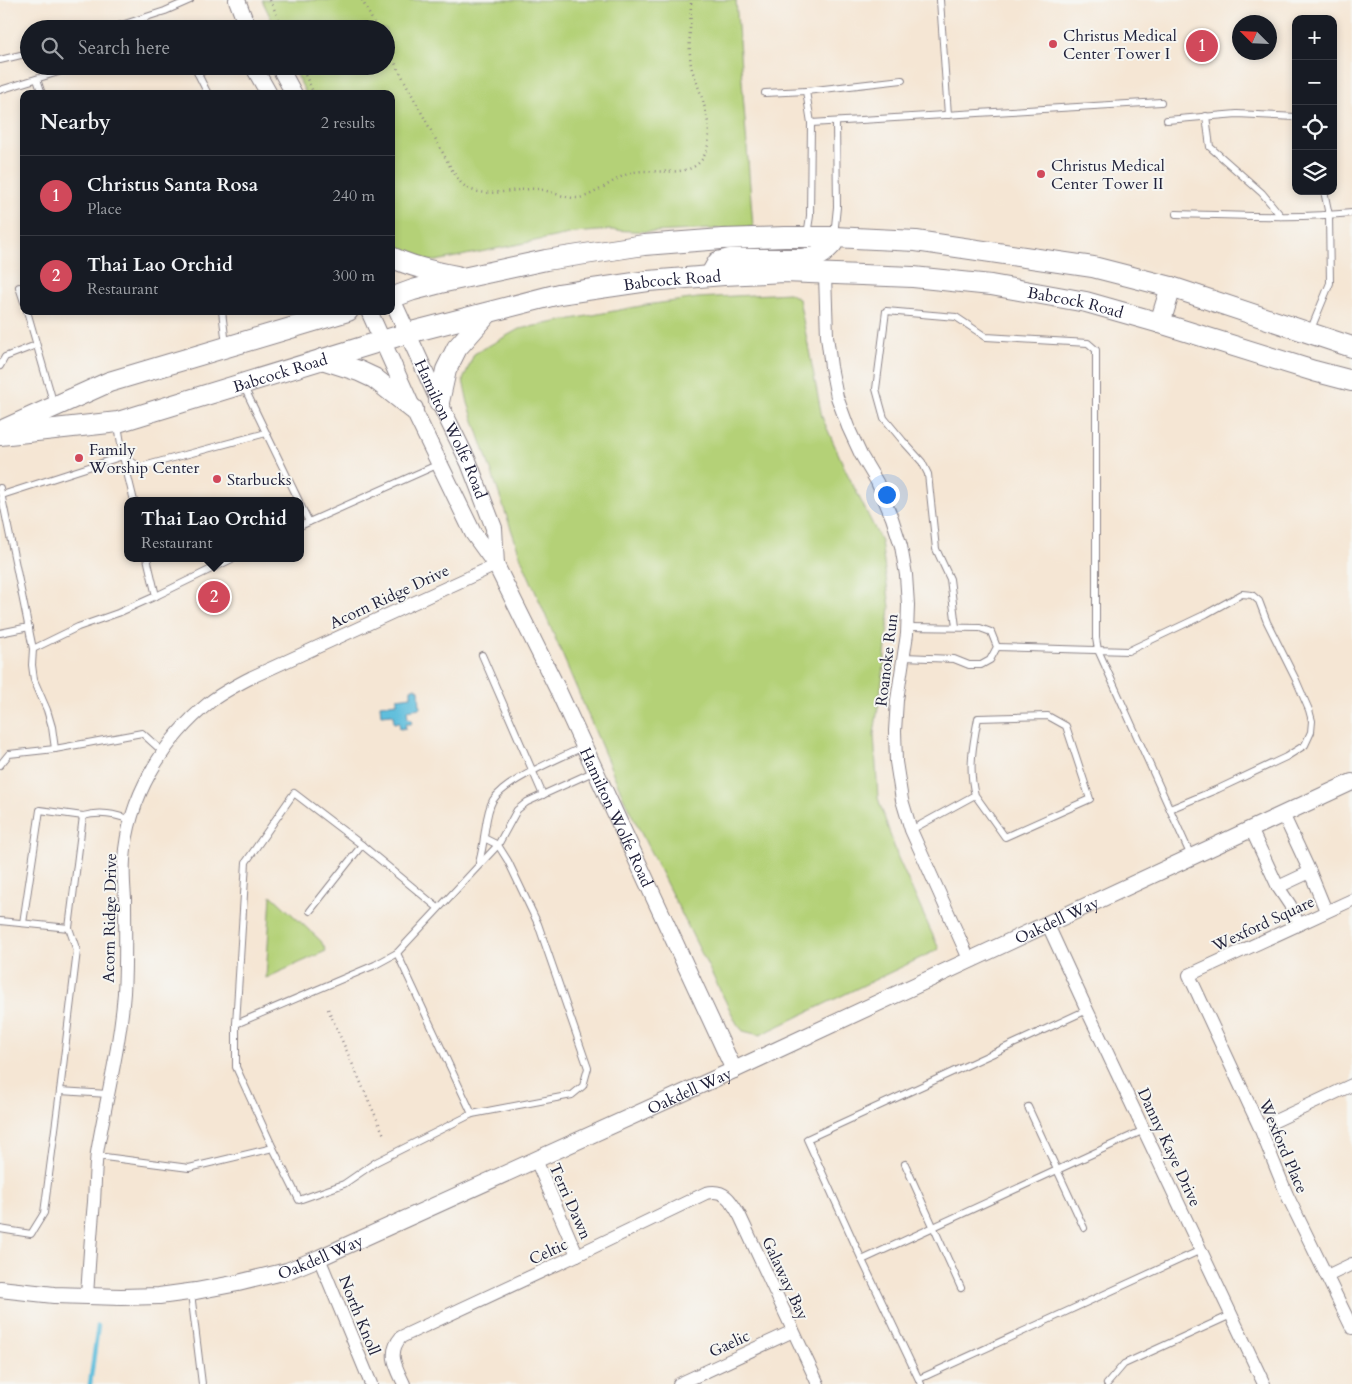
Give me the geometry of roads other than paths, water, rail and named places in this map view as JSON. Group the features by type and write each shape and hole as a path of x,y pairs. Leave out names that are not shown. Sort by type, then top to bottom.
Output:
{"main road":[{"path":"395,297 413,290 546,260 644,245 722,239 807,237 916,241 1093,267 1171,287 1352,347"},
{"path":"710,276 718,262 730,259 816,257 832,244 834,237"},
{"path":"395,259 413,266 464,278"},
{"name":"Babcock Road","path":"0,435 118,422 408,333 559,294 648,281 784,272 913,277 991,286 1086,302 1352,381"},
{"path":"1160,323 1171,287"},
{"path":"439,402 446,370 457,348 488,313"},
{"path":"273,332 289,315"},
{"path":"0,431 109,382 334,315"},
{"path":"322,360 372,377 413,409"}],"street":[{"path":"236,0 244,20"},
{"path":"258,75 267,90"},
{"path":"284,75 292,90"},
{"name":"Roanoke Run","path":"825,275 830,367 838,398 848,427 861,455 877,482 892,518 901,546 906,575 908,627 897,700 895,731 896,762 902,800 911,830 969,959"},
{"name":"Hamilton Wolfe Road","path":"395,306 469,463 494,528 496,565"},
{"name":"Hamilton Wolfe Road","path":"371,315 413,409 474,533 496,565 558,688 734,1070"},
{"name":"Acorn Ridge Drive","path":"87,1296 97,1156 115,1058 124,993 124,861 131,820 140,793 151,772 177,733 212,701 231,688 496,565"},
{"name":"Oakdell Way","path":"0,1289 54,1295 159,1296 238,1283 287,1271 734,1070 1352,782"},
{"path":"1283,814 1326,911"},
{"path":"1251,830 1298,924"},
{"path":"1278,887 1310,872"},
{"name":"Wexford Square","path":"1189,975 1352,900"},
{"name":"Danny Kaye Drive","path":"1047,923 1264,1384"},
{"name":"Wexford Place","path":"1189,975 1260,1128 1287,1195 1352,1328"},
{"path":"1260,1128 1352,1085"},
{"name":"Terri Dawn","path":"536,1160 577,1255"},
{"name":"Celtic","path":"404,1384 396,1366 394,1355 394,1345 401,1337 706,1193 717,1192"},
{"name":"Galaway Bay","path":"717,1192 725,1195 737,1211 818,1384"},
{"name":"North Knoll","path":"319,1258 370,1384"},
{"path":"1327,1276 1352,1264"},
{"name":"Gaelic","path":"679,1384 793,1330"}],"lane":[{"path":"132,20 174,3 190,0"},
{"path":"940,0 948,115"},
{"path":"0,60 20,55"},
{"path":"0,90 50,75"},
{"path":"198,75 206,90"},
{"path":"38,79 41,90"},
{"path":"765,93 806,91 902,80"},
{"path":"806,91 811,123 810,216 807,237"},
{"path":"811,123 1161,102"},
{"path":"1166,120 1237,114 1292,117"},
{"path":"1206,116 1210,147 1262,193 1281,216"},
{"path":"834,237 837,207 836,122"},
{"path":"1309,333 1330,283 1329,216 1325,195"},
{"path":"1176,214 1329,216 1352,213"},
{"path":"956,627 950,579 936,549 928,474 922,462 884,418 876,389 886,311 956,317 986,337 1088,343 1096,350 1096,638 1098,650 1192,857"},
{"path":"27,315 55,406"},
{"path":"222,315 226,346"},
{"path":"0,366 5,357 36,345"},
{"path":"243,384 298,497"},
{"path":"118,422 123,456 133,497"},
{"path":"123,456 140,467 266,433"},
{"path":"2,495 123,456"},
{"path":"304,524 440,463"},
{"path":"0,488 33,649 32,665 34,680 48,710 55,749"},
{"path":"304,511 309,522"},
{"path":"148,562 156,596"},
{"path":"33,649 78,627 118,613 156,596 226,562"},
{"path":"997,647 1128,651 1206,614 1228,600 1242,594 1252,595 1259,600 1309,710 1312,721 1311,732 1305,745 1286,757 1170,809"},
{"path":"0,633 29,627"},
{"path":"908,627 980,628 991,632 997,647"},
{"path":"904,657 954,659 969,665 981,665 990,660 997,647"},
{"path":"482,655 543,795"},
{"path":"1048,716 1066,726 1090,799 1005,837 975,795 971,782 971,756 978,718 1048,716"},
{"path":"0,765 9,754 55,749 142,733 163,752"},
{"path":"478,865 487,817 494,799 509,784 584,746"},
{"path":"236,1024 375,965 397,952 498,845 517,810 527,802 596,770"},
{"path":"438,908 362,845 294,793 246,862 236,1024 236,1068 272,1148 299,1200 344,1184 376,1162 472,1114 572,1095 583,1086 588,1068 538,924 508,861 498,845 484,838"},
{"path":"911,830 975,795"},
{"path":"23,923 40,810 82,816 94,812 120,816 131,820"},
{"path":"0,1229 31,1234 44,1213 77,951 69,928 82,816"},
{"path":"310,911 362,845"},
{"path":"0,921 69,928"},
{"path":"397,952 472,1114"},
{"path":"1087,1010 807,1139 862,1260 920,1382 1200,1250"},
{"path":"60,1091 108,1094"},
{"path":"1028,1107 1084,1228"},
{"path":"862,1260 1144,1130"},
{"path":"97,1156 189,1168 272,1148"},
{"path":"905,1164 961,1288"},
{"path":"191,1292 202,1384"},
{"path":"1107,1384 1124,1364 1231,1315"}],"water":[{"path":"415,687 419,690 420,708 407,710 408,719 411,719 412,722 411,724 405,724 406,728 400,729 399,722 394,723 393,714 381,715 380,705 397,703 397,698 411,696 411,689"}],"waterway":[{"path":"90,1384 98,1326"}],"place":[{"name":"Christus Medical Center Tower I","path":"1053,44"},
{"name":"Christus Santa Rosa","path":"1202,46"},
{"name":"Christus Medical Center Tower II","path":"1041,174"},
{"name":"Family Worship Center","path":"79,458"},
{"name":"Starbucks","path":"217,479"},
{"name":"Thai Lao Orchid","path":"214,597"}]}
